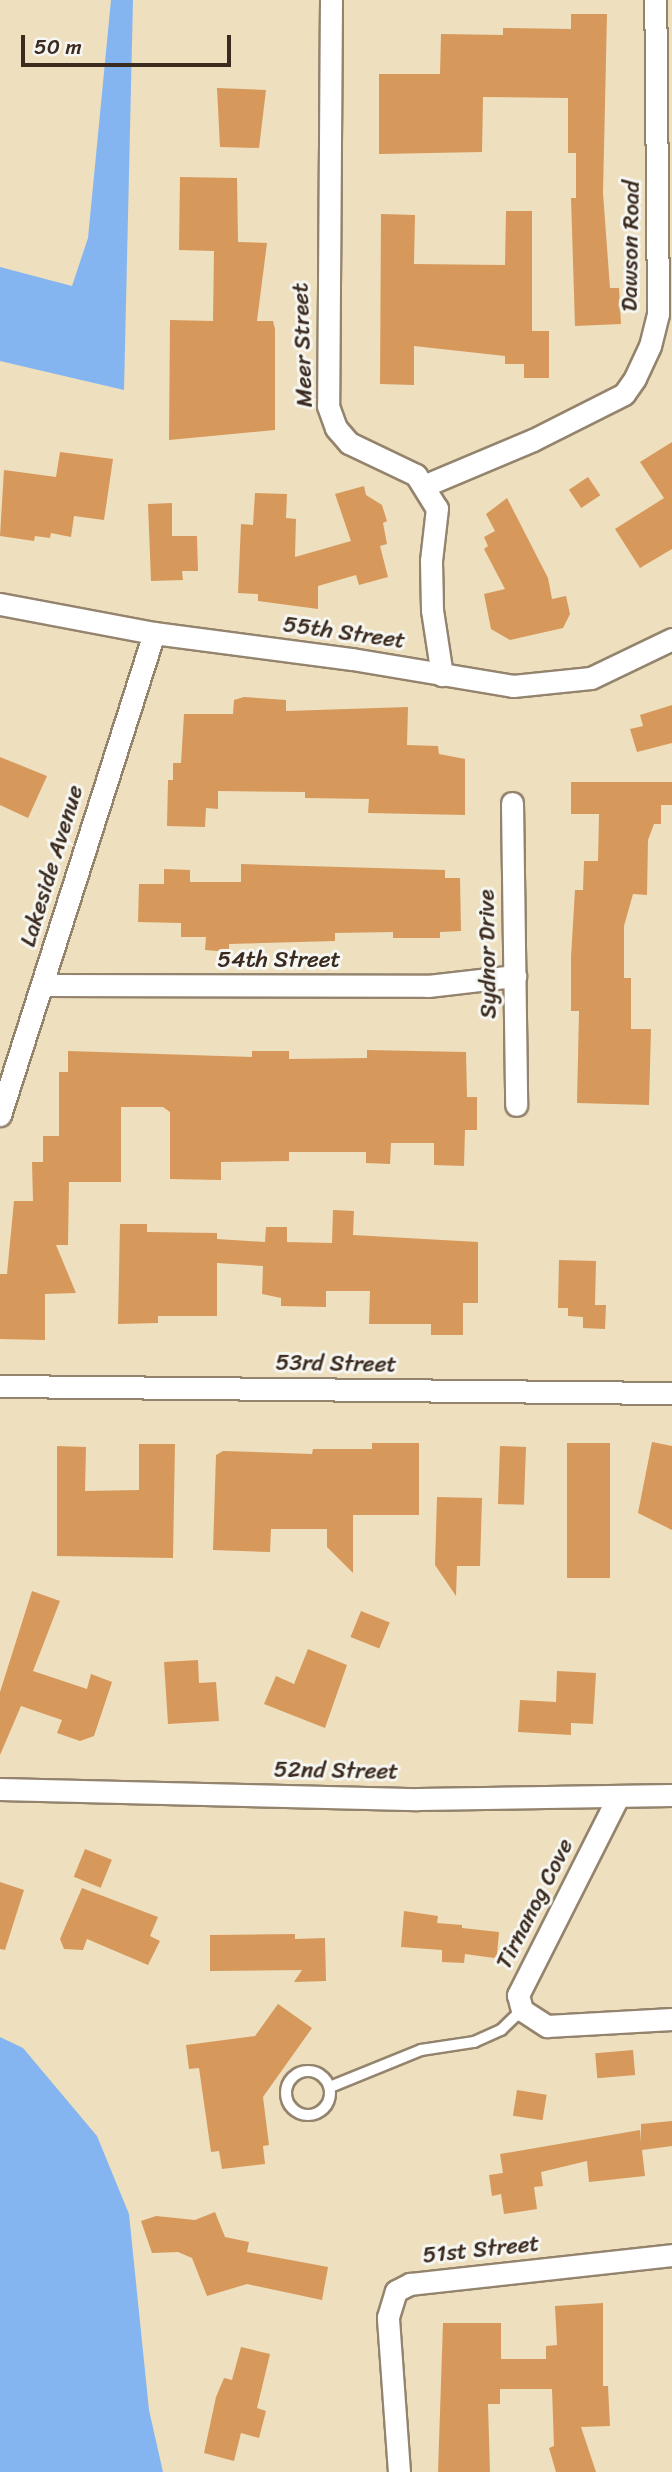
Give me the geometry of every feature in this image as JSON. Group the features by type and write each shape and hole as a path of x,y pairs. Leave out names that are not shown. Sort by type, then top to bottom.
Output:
{"street":[{"name":"Meer Street","path":"331,0 328,406 336,428 349,443 416,475 426,485"},
{"name":"Dawson Road","path":"426,485 533,440 624,394 635,378 658,314 655,0"},
{"path":"426,485 437,508 431,561 432,610 442,675"},
{"name":"55th Street","path":"0,604 154,633 513,686 552,685 591,678 672,639"},
{"name":"Lakeside Avenue","path":"0,1115 154,633"},
{"name":"Sydnor Drive","path":"512,803 516,1105"},
{"name":"54th Street","path":"43,985 428,986 515,976"},
{"name":"53rd Street","path":"0,1386 672,1393"},
{"name":"52nd Street","path":"0,1789 418,1799 672,1795"},
{"name":"Tirnanog Cove","path":"522,2010 518,1995 618,1797"},
{"path":"522,2010 547,2026 672,2020"},
{"name":"51st Street","path":"399,2472 387,2317 396,2291 410,2284 671,2262"}],"lane":[{"path":"330,2087 421,2050 474,2042 501,2030 522,2010"},
{"path":"303,2071 323,2076 330,2087 329,2103 318,2113 295,2111 286,2098 287,2084 303,2071"}],"water":[{"path":"111,0 133,0 124,390 0,361 0,267 72,286 88,238"},
{"path":"0,2037 23,2048 97,2136 129,2214 149,2410 163,2472 0,2472"}],"building":[{"path":"571,14 607,14 603,193 610,288 619,288 621,324 575,326 571,198 576,198 576,153 568,153 568,98 483,97 482,152 379,154 379,74 440,74 441,34 503,35 503,28 571,29"},
{"path":"217,88 266,90 259,148 220,147"},
{"path":"180,177 237,178 238,242 267,243 257,321 273,321 275,329 275,430 169,440 170,320 213,321 214,251 179,250"},
{"path":"506,211 532,211 532,331 549,331 549,378 524,378 524,364 505,364 505,356 414,346 414,385 380,384 381,214 415,215 414,264 505,265"},
{"path":"672,442 672,549 640,568 615,529 664,498 640,462"},
{"path":"60,452 113,459 104,520 74,516 71,537 51,533 50,538 35,536 34,541 0,536 4,470 56,477"},
{"path":"588,477 600,495 581,508 569,490"},
{"path":"364,486 366,495 382,505 387,521 383,523 387,544 380,546 388,577 359,585 356,575 318,586 318,609 258,601 258,594 238,593 241,524 253,525 255,493 287,494 286,518 296,519 295,557 351,541 335,494"},
{"path":"507,498 548,578 552,599 566,596 570,614 563,628 510,640 491,629 484,594 505,589 484,549 488,546 484,537 495,531 486,514"},
{"path":"172,503 172,536 197,536 198,571 182,571 183,580 151,581 148,504"},
{"path":"244,697 286,700 286,711 408,707 407,745 438,746 439,754 465,759 465,815 368,813 369,799 305,798 305,792 218,791 218,809 206,808 205,827 167,826 168,780 173,780 173,763 181,763 184,714 233,714 234,700"},
{"path":"672,705 672,743 637,752 630,729 643,726 640,715"},
{"path":"0,757 47,776 28,818 0,805"},
{"path":"571,782 672,782 672,805 661,805 661,824 654,824 648,840 647,895 633,894 624,926 624,978 631,978 631,1029 651,1029 649,1105 577,1103 579,1011 571,1011 575,890 583,890 584,861 598,861 599,814 571,814"},
{"path":"241,864 445,870 445,878 460,878 461,931 440,932 440,938 393,938 393,932 335,933 335,941 229,944 229,952 205,950 206,937 181,937 181,923 138,922 139,884 164,884 164,869 190,870 190,882 241,882"},
{"path":"367,1050 466,1052 467,1097 477,1097 477,1130 465,1130 464,1166 434,1165 434,1143 391,1143 390,1164 366,1163 366,1152 289,1152 289,1161 221,1162 221,1180 170,1179 170,1112 163,1107 121,1107 121,1182 69,1182 68,1245 56,1245 76,1293 45,1294 45,1340 0,1339 0,1274 7,1274 14,1201 33,1201 32,1162 43,1162 43,1136 59,1136 59,1072 68,1072 68,1051 252,1057 252,1051 289,1051 289,1059 367,1058"},
{"path":"333,1210 354,1211 353,1235 478,1242 478,1303 463,1303 463,1335 431,1335 431,1324 369,1324 370,1291 326,1291 326,1307 281,1306 281,1298 262,1294 263,1266 217,1263 217,1316 158,1316 158,1323 118,1324 120,1224 147,1224 147,1232 217,1233 217,1239 265,1242 266,1227 287,1227 287,1242 332,1243"},
{"path":"559,1260 596,1261 595,1305 606,1305 605,1329 583,1328 583,1317 568,1316 568,1308 558,1308"},
{"path":"652,1442 672,1446 672,1530 638,1513"},
{"path":"372,1443 419,1443 419,1515 353,1515 353,1573 327,1547 327,1529 271,1529 270,1552 213,1550 216,1455 223,1451 312,1454 313,1449 372,1449"},
{"path":"567,1443 610,1443 610,1578 567,1578"},
{"path":"139,1444 175,1444 173,1558 57,1556 57,1446 86,1447 85,1491 139,1490"},
{"path":"500,1446 526,1447 524,1505 498,1504"},
{"path":"437,1497 482,1498 480,1566 457,1566 456,1596 435,1565"},
{"path":"32,1591 60,1601 33,1671 87,1689 91,1674 112,1682 94,1736 80,1741 57,1733 62,1720 21,1706 0,1755 0,1692"},
{"path":"361,1611 390,1623 379,1649 351,1637"},
{"path":"308,1649 347,1665 325,1728 264,1704 276,1676 294,1684"},
{"path":"198,1660 199,1683 216,1682 219,1721 168,1724 164,1662"},
{"path":"557,1671 596,1673 593,1724 571,1723 571,1735 518,1732 520,1700 556,1702"},
{"path":"85,1849 112,1860 101,1888 74,1877"},
{"path":"0,1882 24,1890 5,1950 0,1949"},
{"path":"82,1888 158,1917 150,1936 160,1941 148,1965 87,1939 83,1950 64,1949 60,1939"},
{"path":"404,1911 438,1916 437,1923 499,1932 497,1955 494,1958 465,1954 464,1963 442,1962 442,1950 401,1947"},
{"path":"295,1934 295,1939 325,1938 326,1981 294,1982 302,1970 210,1971 210,1935"},
{"path":"278,2004 312,2028 263,2097 269,2145 263,2146 265,2164 222,2169 219,2151 211,2152 199,2068 189,2069 186,2045 255,2036"},
{"path":"633,2050 635,2075 597,2078 595,2053"},
{"path":"517,2090 547,2095 543,2120 513,2116"},
{"path":"672,2121 672,2146 642,2150 645,2176 589,2182 587,2161 541,2172 543,2186 534,2187 537,2209 504,2214 501,2194 492,2196 489,2175 503,2173 500,2154 640,2130 641,2142 641,2124"},
{"path":"215,2212 225,2237 249,2242 247,2252 328,2267 322,2300 247,2284 207,2296 192,2258 178,2252 152,2253 141,2221 156,2216 195,2220"},
{"path":"603,2303 603,2386 608,2386 610,2426 581,2427 596,2472 556,2472 549,2448 554,2446 552,2389 500,2389 500,2404 488,2404 490,2472 438,2472 443,2323 501,2323 501,2359 546,2359 546,2346 557,2345 555,2306"},
{"path":"241,2347 270,2354 257,2408 266,2411 259,2438 241,2433 234,2461 204,2453 216,2397 224,2378 232,2380"}]}
